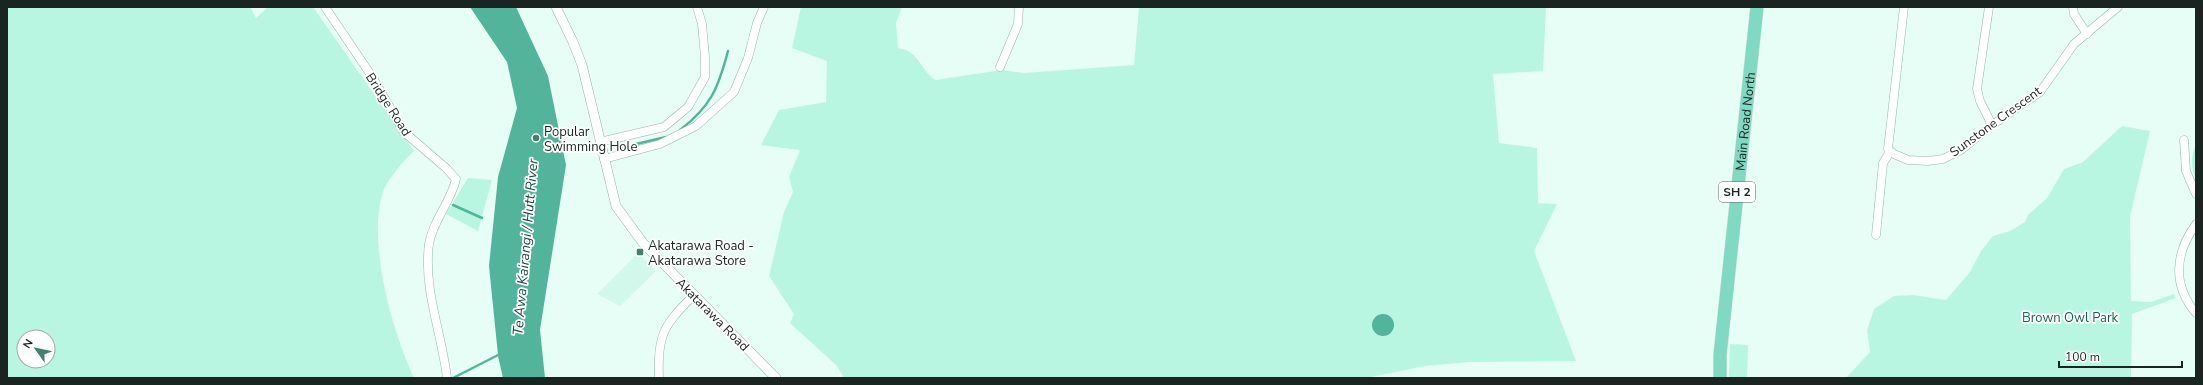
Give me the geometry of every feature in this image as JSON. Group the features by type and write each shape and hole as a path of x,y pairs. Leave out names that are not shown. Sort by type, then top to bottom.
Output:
{"highway":[{"name":"Main Road North","path":"1720,378 1720,356 1757,7"}],"street":[{"name":"Bridge Road","path":"324,7 373,78 404,132 446,168 456,179 454,189 432,229 429,244 428,268 431,292 447,378"},
{"name":"Akatarawa Road","path":"556,7 578,52 614,201 622,217 643,243 776,378"},
{"path":"600,142 664,127 688,107 705,77 705,50 702,24 697,7"},
{"path":"604,159 660,144 696,126 734,92 748,58 757,23 764,7"},
{"path":"1000,67 1018,24 1019,7"},
{"path":"1876,235 1884,163 1890,152 1888,145 1904,7"},
{"path":"1989,7 1977,89 1980,101 1992,125"},
{"path":"2073,7 2074,14 2087,34"},
{"name":"Sunstone Crescent","path":"1890,152 1908,160 1928,161 1943,158 1961,150 1992,125 2040,92 2064,56 2074,44 2118,7"},
{"path":"2184,140 2186,171 2196,194"},
{"path":"2196,224 2182,249 2178,266 2183,293 2196,313"},
{"path":"659,378 659,345 662,336 672,318 694,295"}],"shaded area":[{"path":"638,253 656,271 620,306 597,294"}],"green space":[{"path":"7,7 250,7 256,18 268,7 313,7 414,151 397,170 385,187 379,212 378,236 384,286 390,312 414,378 7,378"},
{"path":"801,7 902,7 896,23 898,48 911,53 935,80 1002,70 1024,73 1134,65 1139,7 1546,7 1543,71 1493,74 1499,143 1537,148 1538,203 1557,204 1534,251 1576,361 1470,362 1425,366 1366,378 844,378 837,366 790,323 794,314 769,276 784,212 793,192 789,177 800,150 761,145 779,110 826,102 827,61 792,48"},
{"name":"Brown Owl Park","path":"2122,126 2150,131 2130,217 2131,301 2151,302 2174,294 2176,298 2132,314 2131,378 1846,378 1870,352 1867,330 1874,309 1894,296 1913,295 1946,300 1970,272 1981,251 1993,236 2010,231 2025,222 2028,215 2047,198 2064,169 2083,162"},
{"path":"2196,144 2196,180 2192,162"},
{"path":"468,178 492,180 478,231 446,214"},
{"path":"1730,344 1748,345 1747,378 1729,378"}],"water":[{"name":"Te Awa Kairangi / Hutt River","path":"470,7 516,7 548,76 566,165 540,330 545,378 503,378 498,356 505,351 498,355 489,266 498,177 517,108 507,62"},
{"path":"1383,314 1391,317 1394,325 1391,333 1383,336 1375,333 1372,325 1375,317"}],"waterway":[{"path":"680,130 699,113 712,96 721,76 728,51"},
{"path":"619,148 666,137"},
{"path":"453,205 482,218"},
{"path":"453,378 508,350"}],"place":[{"name":"Popular Swimming Hole","path":"536,138"},
{"name":"Akatarawa Road - Akatarawa Store","path":"640,252"}]}
